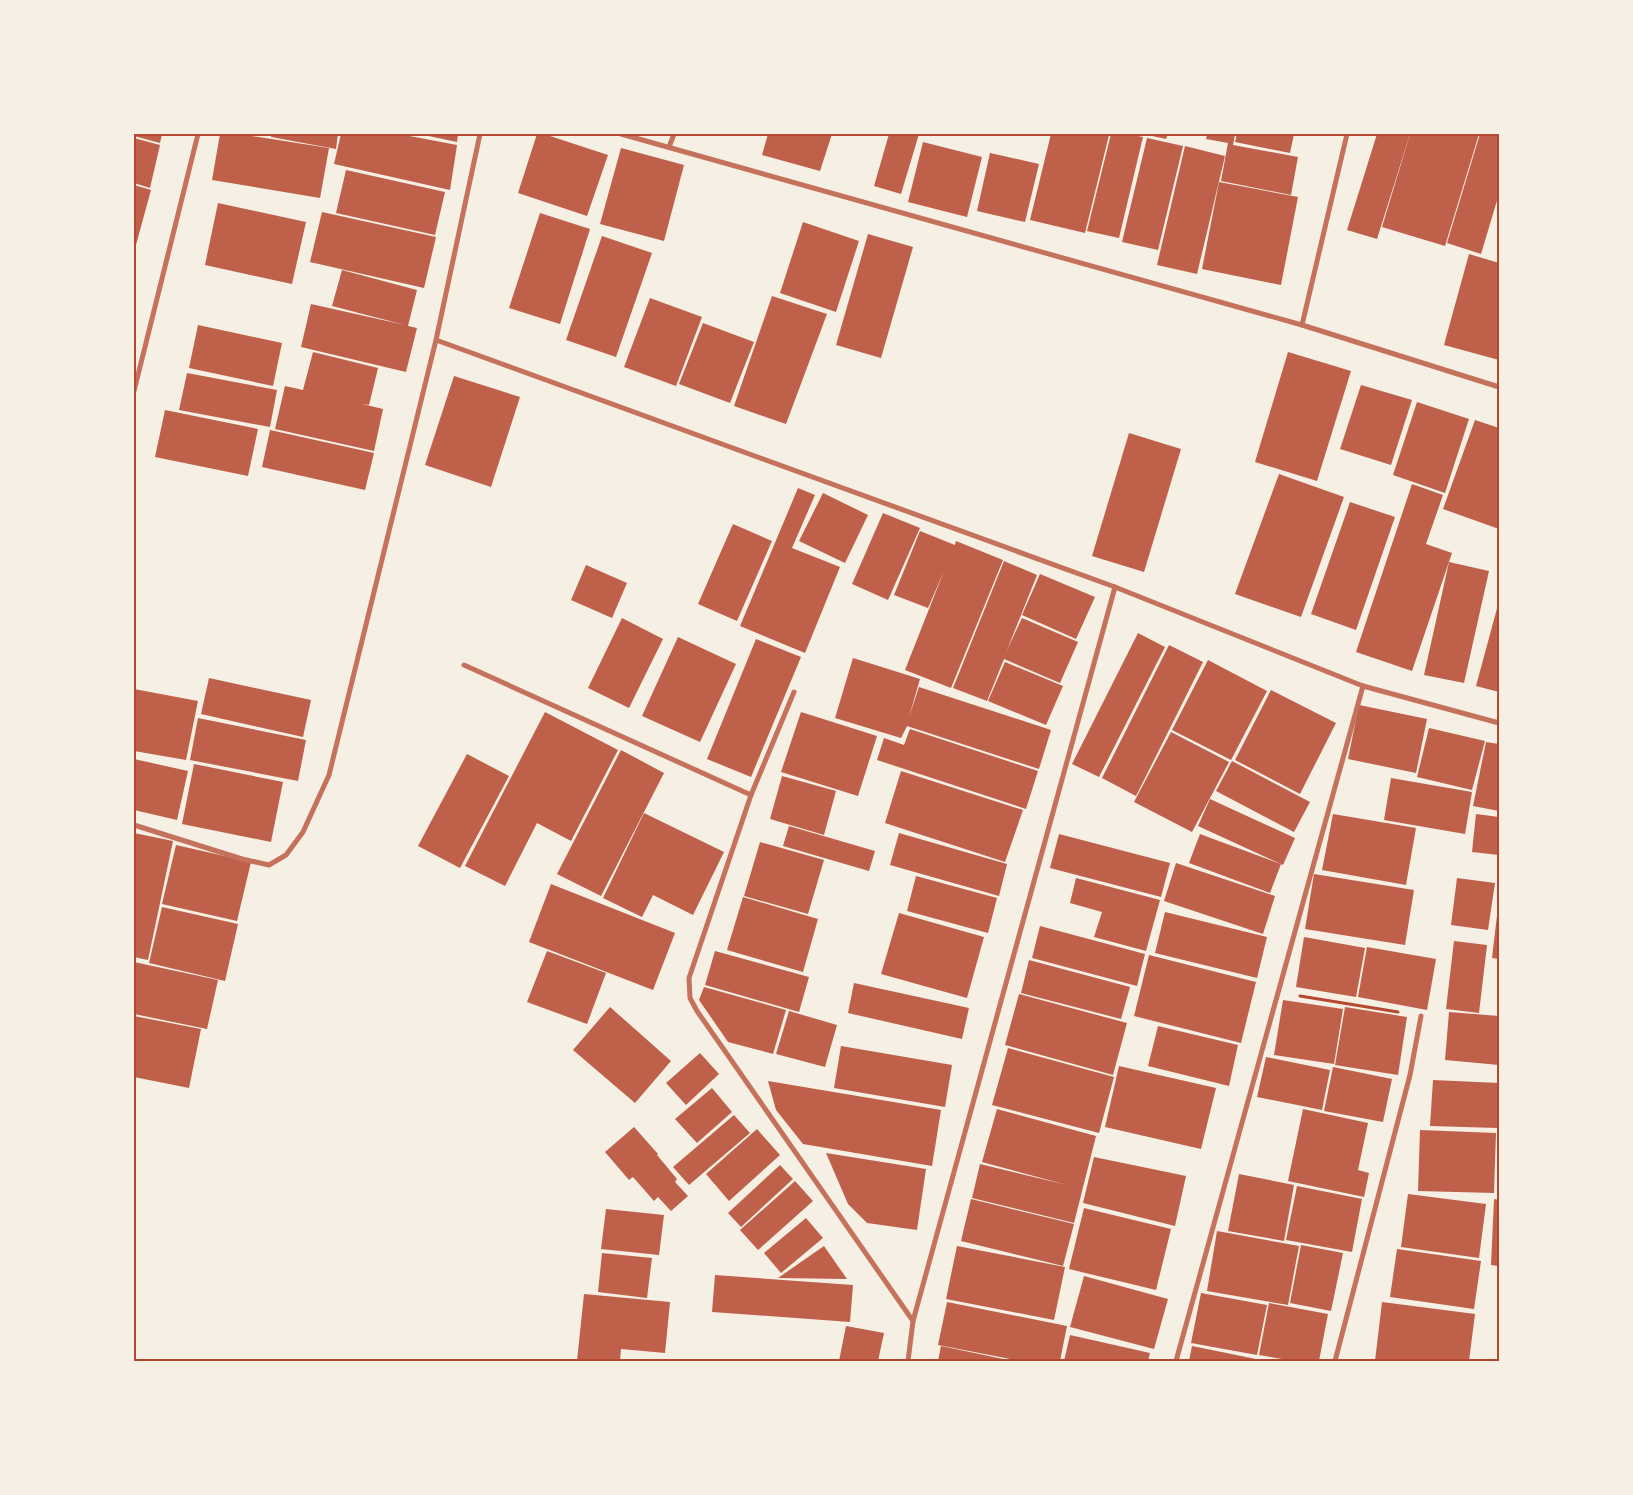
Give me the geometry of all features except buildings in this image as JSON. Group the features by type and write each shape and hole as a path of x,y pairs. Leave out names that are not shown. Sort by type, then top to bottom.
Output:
{"street":[{"path":"134,391 198,134"},
{"path":"134,825 242,859 269,865 286,855 303,832 328,775 436,340 480,134"},
{"path":"621,134 1302,325 1499,387"},
{"path":"670,147 674,134"},
{"path":"1302,325 1347,134"},
{"path":"436,340 1115,587 1363,686 1499,723"},
{"path":"908,1361 913,1321 1115,587"},
{"path":"464,664 751,795"},
{"path":"1176,1361 1363,686"},
{"path":"794,692 751,795 689,978 690,998 697,1011 913,1321"},
{"path":"1335,1361 1410,1076 1421,1016"}],"path":[{"path":"1278,992 1421,1016"}]}
